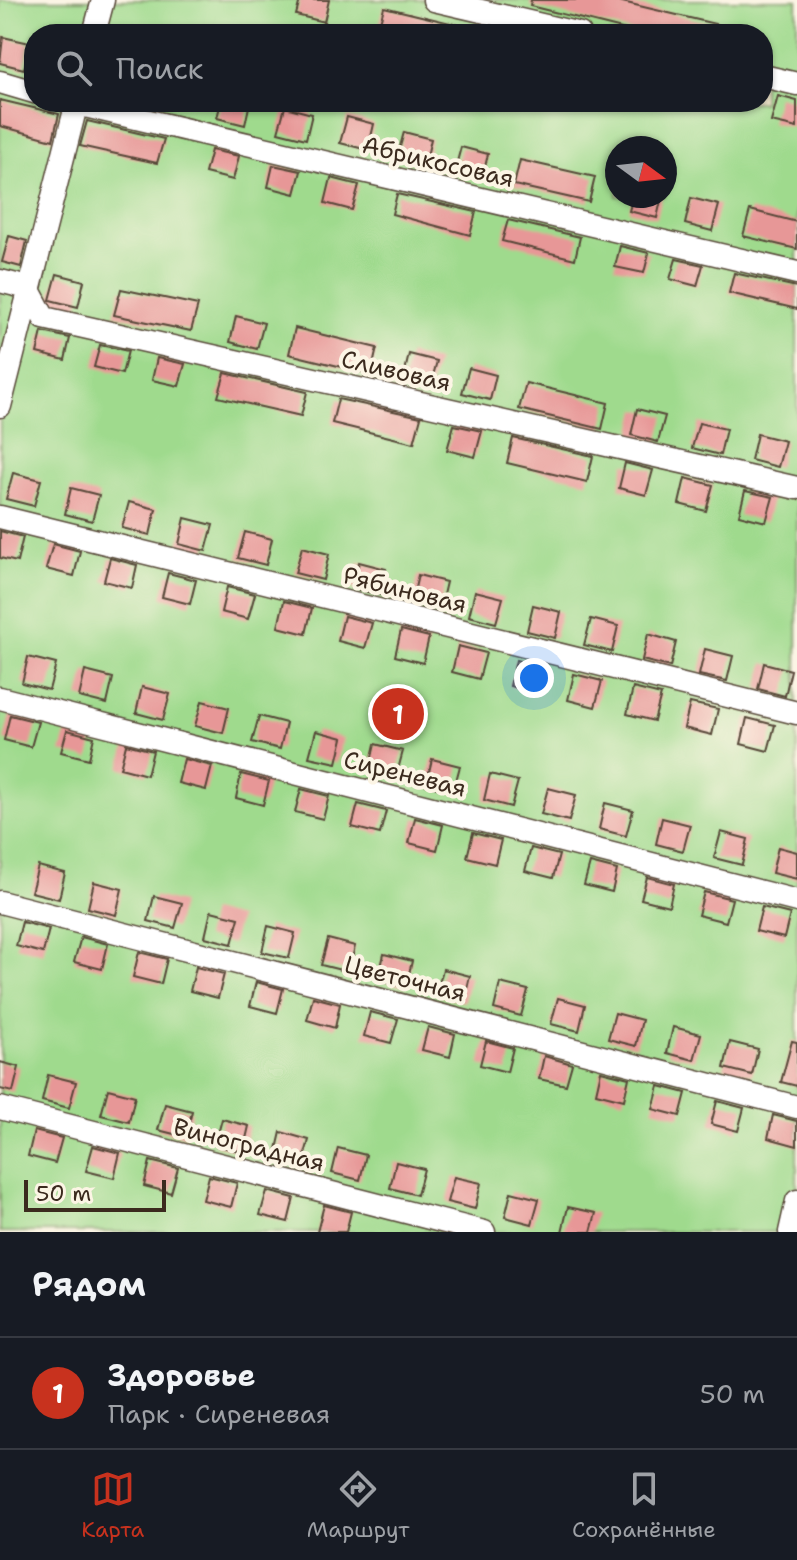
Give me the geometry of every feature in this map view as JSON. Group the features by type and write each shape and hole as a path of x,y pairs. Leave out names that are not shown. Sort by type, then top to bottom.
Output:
{"street":[{"path":"97,24 103,0"},
{"path":"434,0 537,24"},
{"path":"773,78 797,84"},
{"path":"0,82 24,89"},
{"path":"0,406 71,112"},
{"name":"Абрикосовая","path":"111,112 797,273"},
{"path":"0,281 28,288"},
{"name":"Сливовая","path":"28,288 44,318 797,488"},
{"name":"Рябиновая","path":"0,517 797,713"},
{"name":"Сиреневая","path":"0,698 797,901"},
{"name":"Цветочная","path":"0,902 797,1107"},
{"name":"Виноградная","path":"0,1108 484,1232"},
{"path":"790,1232 797,1201"}],"green space":[{"path":"0,0 797,0 797,1232 0,1232"}],"building":[{"path":"300,0 329,0 324,22 296,15"},
{"path":"531,0 614,0 715,24 602,24 530,6"},
{"path":"384,7 454,24 380,24"},
{"path":"3,37 24,42 24,69 0,63"},
{"path":"778,96 797,101 797,128 771,122"},
{"path":"0,100 24,106 24,112 59,114 53,140 0,126"},
{"path":"218,112 248,112 245,125 217,118"},
{"path":"284,112 312,114 306,139 278,132"},
{"path":"347,117 374,124 368,150 340,143"},
{"path":"87,121 164,139 157,163 80,146"},
{"path":"404,132 431,139 425,165 397,158"},
{"path":"461,147 488,154 482,180 454,173"},
{"path":"211,150 239,156 233,180 205,173"},
{"path":"520,160 595,177 589,202 514,185"},
{"path":"273,165 301,171 295,194 268,187"},
{"path":"331,178 359,185 352,210 325,203"},
{"path":"397,194 476,212 470,235 392,214"},
{"path":"691,198 719,205 712,231 685,224"},
{"path":"630,208 659,208 657,218 629,211"},
{"path":"750,210 797,222 797,249 743,236"},
{"path":"508,220 580,237 575,259 502,241"},
{"path":"9,236 27,241 21,267 2,262"},
{"path":"620,246 649,253 644,273 615,267"},
{"path":"676,259 703,265 697,286 670,279"},
{"path":"734,273 797,287 797,309 729,293"},
{"path":"57,274 84,281 78,307 50,300"},
{"path":"121,289 198,305 191,331 114,315"},
{"path":"236,316 264,323 257,349 230,342"},
{"path":"295,328 377,348 371,374 289,354"},
{"path":"42,332 70,338 65,360 37,353"},
{"path":"100,345 128,351 122,374 94,367"},
{"path":"409,354 437,361 430,387 403,380"},
{"path":"157,358 185,364 179,386 152,380"},
{"path":"469,368 496,375 490,400 462,393"},
{"path":"225,373 307,392 301,416 218,397"},
{"path":"526,383 608,403 602,429 519,409"},
{"path":"338,399 421,417 414,443 332,423"},
{"path":"637,409 665,416 658,442 631,435"},
{"path":"699,423 726,429 720,455 692,448"},
{"path":"454,425 482,431 475,457 447,450"},
{"path":"757,434 785,441 778,467 751,460"},
{"path":"513,438 593,456 587,482 507,463"},
{"path":"625,463 653,470 646,495 619,488"},
{"path":"13,473 41,480 34,506 6,499"},
{"path":"685,478 713,485 706,511 679,504"},
{"path":"71,488 99,495 92,521 65,514"},
{"path":"745,491 773,497 766,522 739,515"},
{"path":"129,502 156,509 150,535 122,528"},
{"path":"185,518 213,525 206,551 179,544"},
{"path":"0,531 23,537 17,562 0,558"},
{"path":"245,532 272,539 266,565 238,558"},
{"path":"53,544 80,551 74,576 46,569"},
{"path":"302,547 329,554 323,580 295,573"},
{"path":"110,558 137,565 132,588 104,581"},
{"path":"359,562 386,569 380,595 352,588"},
{"path":"168,573 196,580 190,604 162,597"},
{"path":"418,575 446,582 440,608 412,601"},
{"path":"227,587 255,594 248,619 221,612"},
{"path":"475,591 503,598 496,623 469,616"},
{"path":"284,601 312,608 306,634 278,627"},
{"path":"533,605 561,612 555,638 527,631"},
{"path":"344,616 372,623 365,648 338,641"},
{"path":"591,619 618,626 612,652 584,645"},
{"path":"401,630 429,637 423,663 395,656"},
{"path":"648,634 676,642 670,667 642,660"},
{"path":"458,646 486,653 479,679 452,672"},
{"path":"705,649 733,656 727,681 699,675"},
{"path":"28,657 56,664 49,690 22,683"},
{"path":"516,660 544,667 538,693 510,686"},
{"path":"764,663 791,670 785,696 758,689"},
{"path":"85,671 113,678 107,704 79,697"},
{"path":"574,674 602,681 595,707 568,700"},
{"path":"142,687 170,694 163,720 136,713"},
{"path":"633,688 661,695 654,721 627,714"},
{"path":"202,701 229,708 223,733 195,726"},
{"path":"690,703 718,709 712,735 684,728"},
{"path":"10,715 38,722 31,747 4,740"},
{"path":"259,716 286,723 280,749 252,742"},
{"path":"747,718 775,725 768,751 741,744"},
{"path":"67,730 94,737 89,759 61,752"},
{"path":"316,731 343,738 337,763 309,757"},
{"path":"126,744 153,751 147,775 120,768"},
{"path":"375,744 403,751 396,777 369,770"},
{"path":"184,759 212,766 206,790 178,783"},
{"path":"432,759 460,766 453,792 426,785"},
{"path":"241,774 269,781 263,805 236,798"},
{"path":"490,774 518,781 511,807 484,800"},
{"path":"548,788 576,795 569,821 541,814"},
{"path":"301,789 329,796 323,819 295,812"},
{"path":"605,803 633,810 626,836 599,829"},
{"path":"358,804 386,811 380,834 352,827"},
{"path":"415,818 443,825 437,850 409,843"},
{"path":"662,818 690,825 683,851 656,844"},
{"path":"721,832 748,839 742,865 714,858"},
{"path":"473,833 501,840 495,864 467,857"},
{"path":"778,847 797,852 797,879 772,873"},
{"path":"531,848 559,855 553,878 525,871"},
{"path":"590,863 617,870 612,892 584,885"},
{"path":"38,866 65,873 59,899 31,892"},
{"path":"647,877 674,884 669,906 641,899"},
{"path":"94,882 122,889 116,915 88,908"},
{"path":"704,892 732,899 726,922 698,915"},
{"path":"154,896 182,903 175,928 148,921"},
{"path":"762,907 790,914 784,938 756,931"},
{"path":"211,911 239,918 232,944 205,937"},
{"path":"22,922 49,929 43,953 16,946"},
{"path":"268,926 295,933 289,958 262,952"},
{"path":"81,937 108,944 102,969 74,962"},
{"path":"328,939 355,946 349,972 321,965"},
{"path":"139,952 167,959 161,984 133,977"},
{"path":"384,954 412,961 406,987 378,980"},
{"path":"196,967 224,974 218,998 190,991"},
{"path":"443,969 470,976 464,1002 436,995"},
{"path":"256,982 283,989 277,1013 250,1006"},
{"path":"500,983 528,990 521,1016 494,1009"},
{"path":"313,997 340,1004 335,1028 307,1020"},
{"path":"558,998 585,1005 579,1031 551,1024"},
{"path":"370,1012 398,1019 391,1043 364,1036"},
{"path":"615,1013 642,1020 636,1046 608,1039"},
{"path":"428,1027 455,1034 450,1057 422,1050"},
{"path":"673,1027 701,1034 694,1060 667,1053"},
{"path":"486,1041 513,1048 507,1072 480,1065"},
{"path":"792,1041 797,1042 797,1086 781,1082"},
{"path":"730,1042 758,1049 752,1075 724,1068"},
{"path":"544,1056 572,1064 566,1085 539,1079"},
{"path":"0,1062 19,1067 13,1092 0,1089"},
{"path":"601,1071 629,1078 624,1100 596,1093"},
{"path":"48,1075 76,1082 69,1108 42,1101"},
{"path":"659,1086 686,1093 680,1116 653,1109"},
{"path":"108,1089 135,1096 129,1122 101,1115"},
{"path":"717,1101 744,1108 738,1131 711,1124"},
{"path":"165,1104 192,1111 186,1137 158,1130"},
{"path":"773,1115 797,1121 797,1146 768,1138"},
{"path":"222,1119 249,1126 243,1152 215,1145"},
{"path":"34,1131 62,1138 55,1163 28,1156"},
{"path":"281,1132 309,1140 302,1165 275,1158"},
{"path":"93,1146 120,1153 114,1178 86,1171"},
{"path":"338,1148 366,1155 360,1180 332,1173"},
{"path":"150,1161 178,1168 171,1193 144,1186"},
{"path":"396,1162 424,1169 417,1195 390,1188"},
{"path":"209,1176 237,1183 231,1207 203,1200"},
{"path":"454,1177 481,1183 475,1209 447,1202"},
{"path":"267,1191 294,1198 288,1222 260,1215"},
{"path":"511,1192 539,1199 532,1224 505,1217"},
{"path":"324,1205 351,1212 346,1232 317,1232"},
{"path":"568,1207 596,1213 591,1232 562,1232"}],"place":[{"name":"Здоровье","path":"398,714"}]}
